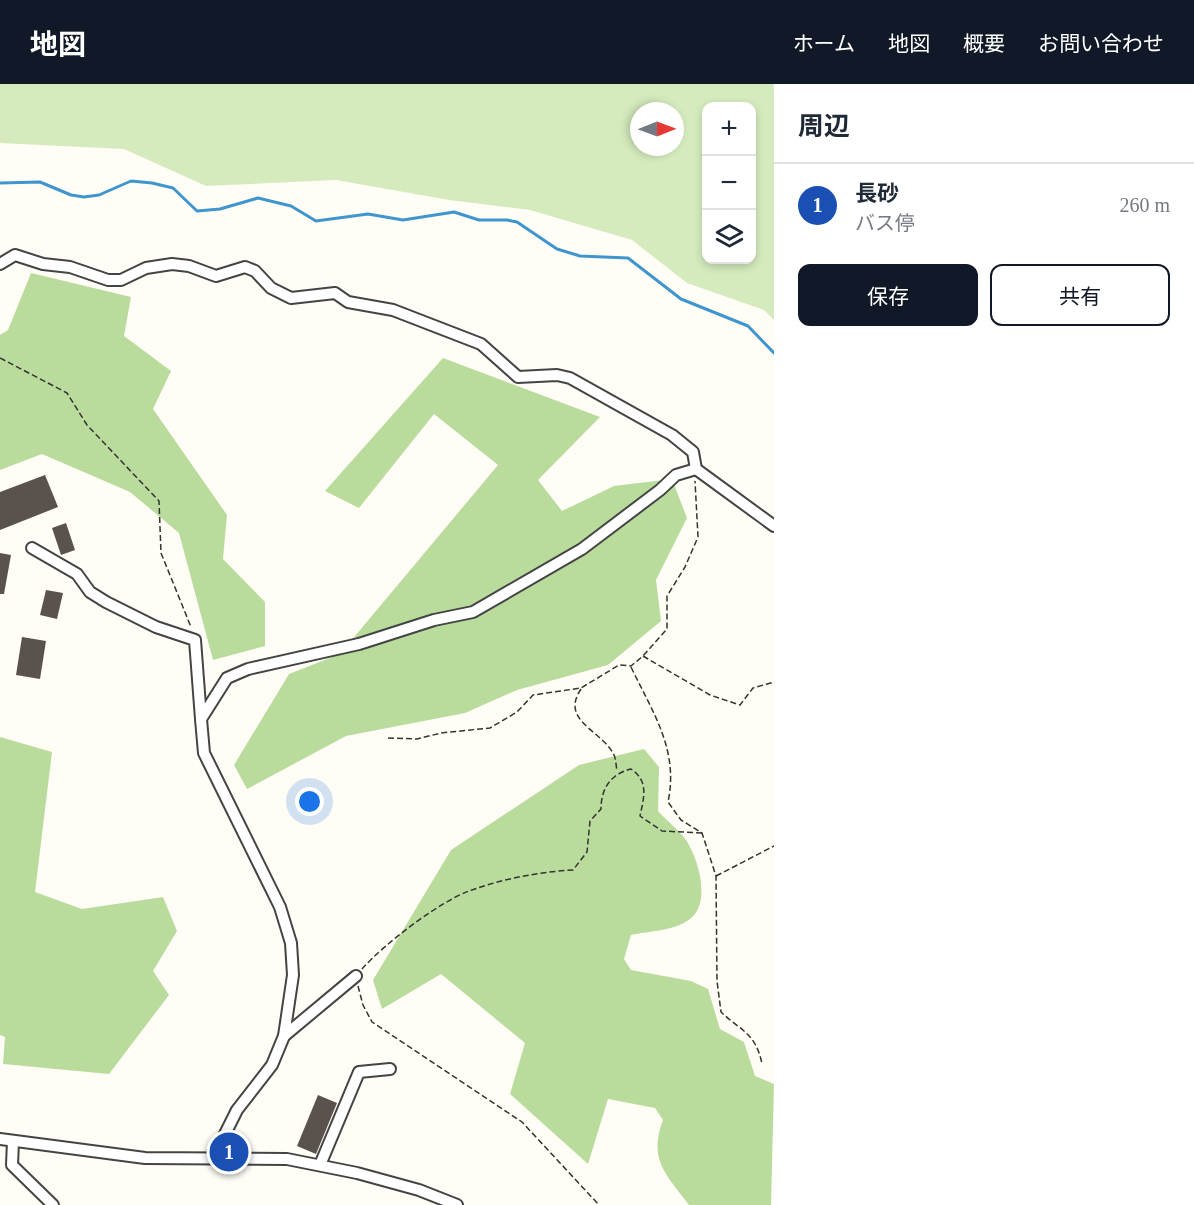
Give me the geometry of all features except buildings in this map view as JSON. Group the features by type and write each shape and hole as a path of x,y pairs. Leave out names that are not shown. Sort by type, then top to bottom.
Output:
{"street":[{"path":"0,264 15,255 43,264 70,267 108,280 121,280 146,268 172,264 189,266 216,276 244,267 255,271 271,288 291,298 335,293 348,302 393,310 481,344 518,377 557,375 570,378 672,435 693,452 695,470 774,526"},
{"path":"201,719 227,678 248,669 359,644 434,620 473,612 582,549 660,490 676,475 695,470"},
{"path":"32,548 77,574 90,592 106,602 156,627 195,640 204,753 280,907 291,944 293,984 284,1036 272,1065 237,1110 213,1158"},
{"path":"284,1036 356,976"},
{"path":"320,1165 359,1072 390,1069"},
{"path":"0,1139 145,1158 267,1157 320,1165 419,1190 457,1205"},
{"path":"13,1141 12,1165 53,1205"}],"path":[{"path":"0,358 67,393 87,425 159,501 161,553 195,640"},
{"path":"388,738 417,739 441,733 490,728 517,712 533,695 581,688 619,665 631,666 644,656 667,629 667,596 686,567 698,537 695,470"},
{"path":"644,656 710,695 740,705 753,688 774,682"},
{"path":"631,666 669,748 672,781 668,802 681,820 702,833 716,876 717,981 721,1012 732,1022 747,1030 759,1050 762,1064"},
{"path":"581,688 574,699 574,706 581,719 614,753 617,772"},
{"path":"599,1205 522,1122 372,1022 363,1005 356,976 374,955 427,915 468,891 541,872 573,870 587,852 590,820 601,809 601,793 617,772 631,769 640,775 645,789 640,816 662,831 702,833"},
{"path":"716,876 774,846"}],"green space":[{"path":"0,84 774,84 774,320 764,310 687,283 632,240 530,210 449,200 336,180 206,186 124,149 0,143"},
{"path":"31,273 131,297 124,336 171,371 153,409 227,515 223,559 265,602 265,646 213,660 179,533 130,492 42,454 0,470 0,335 8,330"},
{"path":"443,358 600,417 538,480 562,511 614,486 672,479 687,518 656,580 661,621 608,665 517,690 465,713 346,736 247,789 234,765 289,674 340,654 498,465 434,414 359,508 325,491"},
{"path":"0,737 52,752 35,892 82,909 163,897 177,931 153,971 169,995 109,1074 3,1064 5,1037 0,1035"},
{"path":"644,749 659,767 658,811 689,845 697,863 701,894 696,912 684,923 631,935 624,959 631,970 691,981 708,989 720,1029 744,1042 755,1076 774,1084 771,1205 689,1205 662,1166 658,1146 663,1120 655,1108 608,1099 588,1164 510,1094 525,1043 441,974 382,1009 373,980 451,850 579,765"}],"waterway":[{"path":"0,183 40,182 71,195 84,197 99,195 131,181 152,183 173,188 197,211 220,209 258,198 291,206 316,221 368,214 403,220 454,212 479,220 517,222 557,249 580,256 628,258 681,299 748,326 774,353"}],"place":[{"name":"長砂","path":"229,1152"}]}
